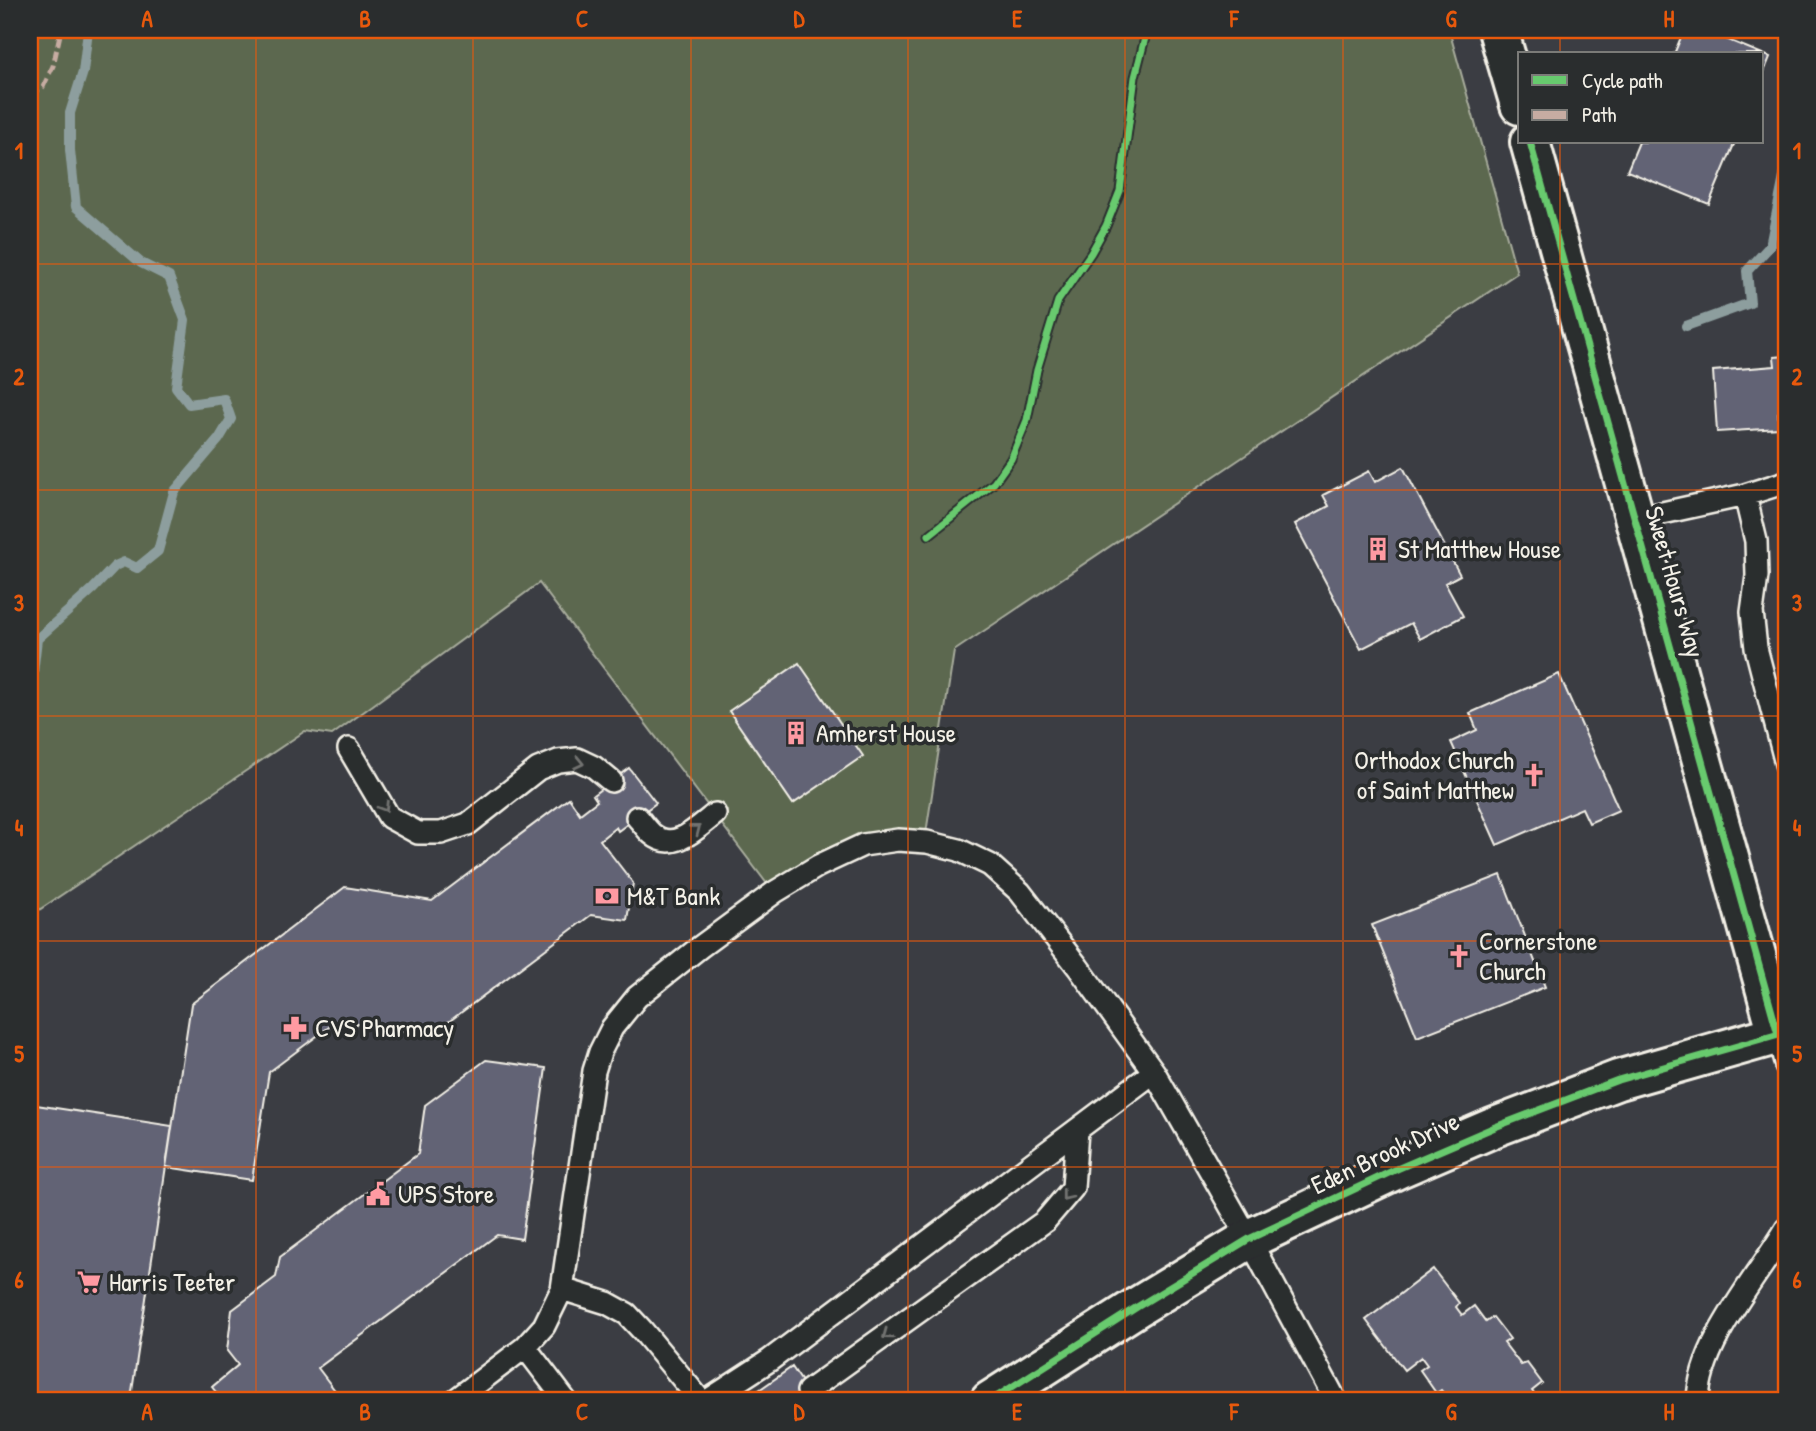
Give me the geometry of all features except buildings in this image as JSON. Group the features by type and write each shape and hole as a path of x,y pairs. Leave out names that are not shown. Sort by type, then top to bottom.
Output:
{"street":[{"path":"1498,30 1518,98"},
{"name":"Sweet Hours Way","path":"1531,144 1783,1044"},
{"name":"Eden Brook Drive","path":"990,1401 1019,1389 1137,1307 1249,1239 1396,1169 1495,1126 1618,1080 1783,1044"}],"lane":[{"path":"1635,519 1745,495 1786,482"},
{"path":"1745,495 1756,541 1757,576 1752,612 1756,648 1786,764"},
{"path":"349,749 389,817 418,833 441,833 468,824 538,769 558,761 577,759 594,767 611,781"},
{"path":"637,817 654,836 670,842 685,837 715,814"},
{"path":"454,1401 525,1347 544,1326 562,1289 594,1071 612,1028 637,997 775,892 818,866 863,845 898,839 928,842 959,850 990,865 1020,892 1154,1072 1249,1239 1336,1401"},
{"path":"707,1401 770,1360 1154,1072"},
{"path":"808,1391 1045,1221 1073,1188 1077,1130"},
{"path":"1698,1401 1708,1356 1731,1313 1786,1229"},
{"path":"562,1289 607,1303 627,1314 701,1401"},
{"path":"525,1347 566,1401"}],"green space":[{"path":"30,30 1449,30 1517,273 954,651 925,840 900,838 774,893 539,583 332,735 305,731 30,916"}],"waterway":[{"path":"30,684 37,639 115,566 124,562 137,568 158,551 174,492 219,439 231,419 224,399 189,404 176,387 185,320 169,277 141,263 76,207 70,150 70,113 83,72 88,30"},
{"path":"1686,326 1750,303 1747,271 1770,246 1786,167"}],"marked path":[{"path":"30,95 43,87 53,66 61,30"}],"cycle path":[{"path":"929,535 994,483 1011,459 1027,420 1037,370 1058,301 1091,253 1106,226 1120,191 1135,77 1147,30"},
{"path":"1531,144 1778,1034"},
{"path":"990,1401 1249,1239 1397,1169 1495,1127 1618,1080 1786,1032"}],"place":[{"name":"St Matthew House","path":"1378,549"},
{"name":"Amherst House","path":"796,733"},
{"name":"Orthodox Church of Saint Matthew","path":"1534,775"},
{"name":"M&T Bank","path":"607,896"},
{"name":"Cornerstone Church","path":"1459,956"},
{"name":"CVS Pharmacy","path":"295,1028"},
{"name":"UPS Store","path":"378,1194"},
{"name":"Harris Teeter","path":"89,1282"}]}
